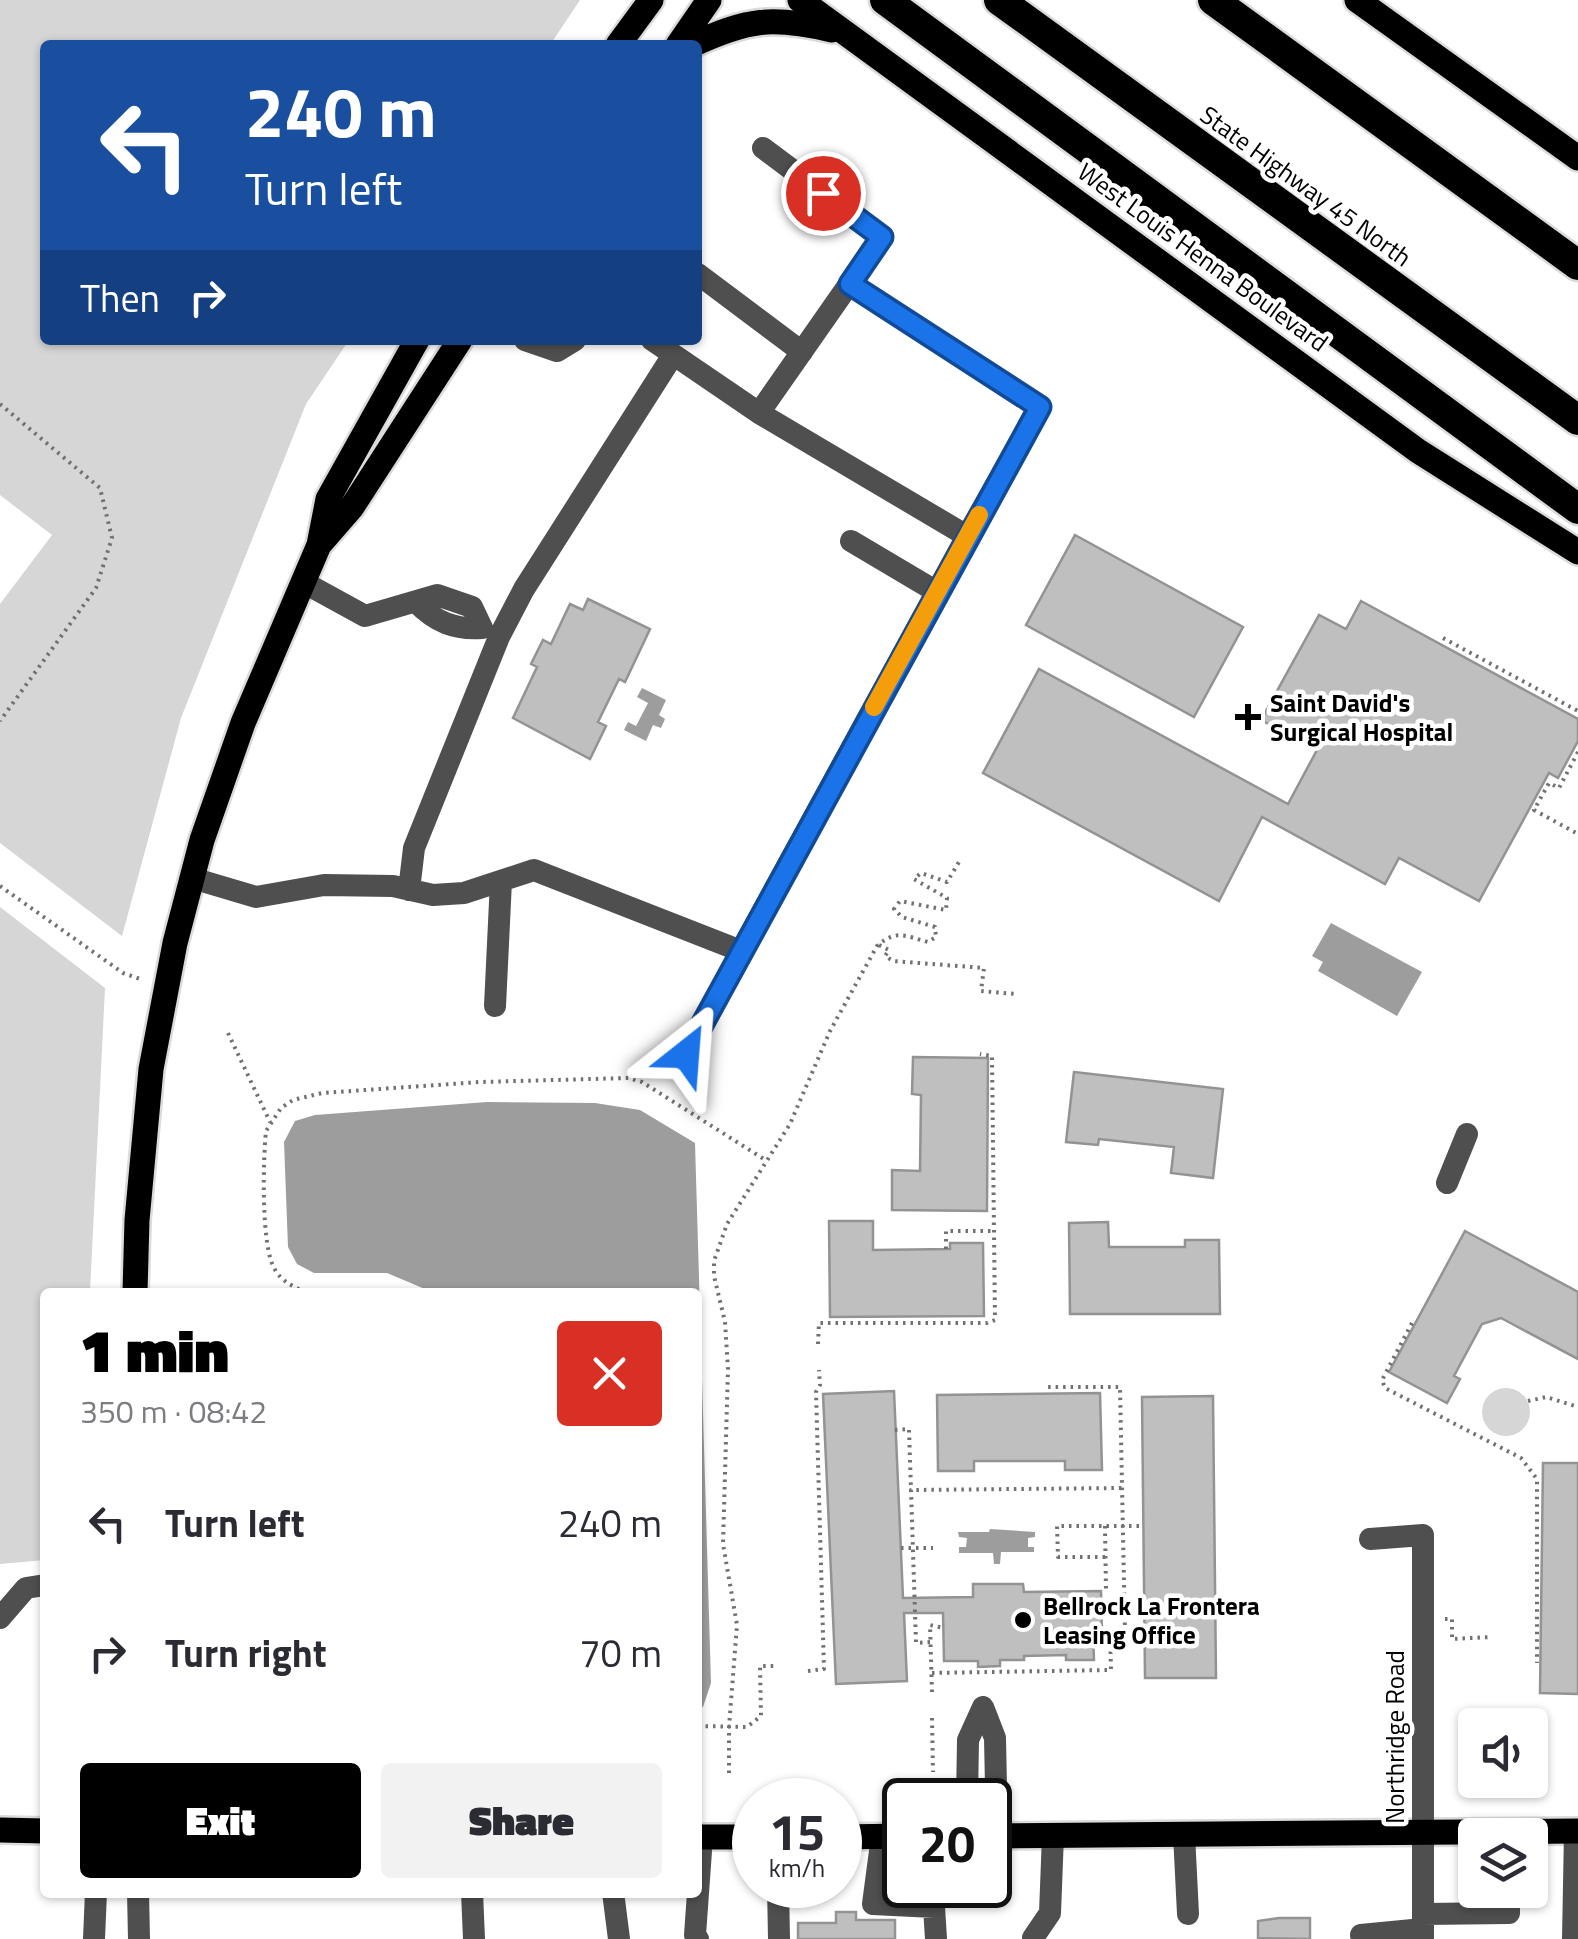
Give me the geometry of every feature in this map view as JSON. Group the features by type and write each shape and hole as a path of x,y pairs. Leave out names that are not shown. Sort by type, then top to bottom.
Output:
{"highway":[{"path":"885,0 1578,509"},
{"name":"State Highway 45 North","path":"999,0 1578,420"},
{"path":"1213,0 1578,265"}],"main road":[{"path":"621,40 630,0"},
{"path":"622,40 651,0"},
{"path":"681,40 709,0"},
{"name":"West Louis Henna Boulevard","path":"800,0 1418,451 1578,552"},
{"path":"828,0 846,33"},
{"path":"1357,0 1578,158"},
{"path":"702,41 755,22 787,20 846,33"},
{"path":"135,1288 136,1220 151,1069 192,878 243,723 320,545 328,499 414,345"},
{"path":"320,545 352,508 457,345"},
{"path":"0,1830 40,1831"},
{"path":"1548,1832 1576,1831"},
{"path":"1012,1836 1458,1833"},
{"path":"702,1838 732,1837"}],"street":[{"path":"759,413 882,237 763,148"},
{"path":"702,277 802,352"},
{"path":"686,1054 1040,407 850,284"},
{"path":"540,345 557,351 567,345"},
{"path":"660,345 759,413 967,536"},
{"path":"409,890 414,848 491,632 524,589 674,354"},
{"path":"851,541 937,592"},
{"path":"304,582 365,616 416,602 429,616 461,630 491,632"},
{"path":"192,878 256,897 324,885 392,886 432,895 464,893 534,870 741,951"},
{"path":"495,1006 501,881"},
{"path":"1447,1183 1467,1134"},
{"name":"Northridge Road","path":"1370,1539 1423,1535 1423,1927"},
{"path":"0,1618 26,1588 40,1586"},
{"path":"967,1778 968,1740 983,1707 994,1738 994,1778"},
{"path":"1573,1939 1576,1831"},
{"path":"1184,1834 1188,1914"},
{"path":"1034,1938 1050,1913 1053,1835"},
{"path":"882,1875 873,1904 882,1903"},
{"path":"94,1939 96,1898"},
{"path":"138,1898 138,1939"},
{"path":"472,1898 474,1939"},
{"path":"614,1898 619,1939"},
{"path":"697,1898 698,1939"},
{"path":"779,1908 780,1939"},
{"path":"935,1908 936,1939"},
{"path":"1362,1939 1361,1935 1509,1913 1509,1908"}],"path":[{"path":"0,404 100,488 112,538 96,588 0,721"},
{"path":"1442,638 1578,711"},
{"path":"1578,752 1559,788 1549,782 1534,810 1578,834"},
{"path":"729,1773 737,1625 722,1544 728,1369 725,1322 714,1261 727,1224 790,1124 840,1012 879,944 897,934 933,940 938,933 935,927 902,917 894,909 900,901 946,910 947,898 914,879 920,872 948,882 959,862"},
{"path":"0,886 123,974 166,987"},
{"path":"879,944 888,950 886,956 893,961 984,968 982,991 1016,994"},
{"path":"228,1034 270,1122"},
{"path":"818,1344 819,1322 987,1324 995,1320 992,1056 980,1054"},
{"path":"299,1288 284,1280 270,1258 264,1152 270,1122 293,1100 322,1093 480,1082 628,1078 642,1082 767,1161"},
{"path":"946,1249 946,1231 994,1230"},
{"path":"1412,1322 1382,1380 1385,1388 1521,1458 1538,1480 1537,1663"},
{"path":"808,1671 824,1670 816,1392 819,1370"},
{"path":"932,1673 1111,1670 1110,1631 1125,1632 1120,1387 1044,1387"},
{"path":"1528,1400 1546,1397 1578,1408"},
{"path":"896,1430 908,1429 916,1642 930,1642"},
{"path":"1492,1442 1496,1434"},
{"path":"910,1490 1123,1488"},
{"path":"1105,1557 1058,1557 1056,1526 1144,1526"},
{"path":"1104,1526 1106,1591"},
{"path":"900,1548 932,1548"},
{"path":"1444,1619 1452,1619 1452,1639 1491,1637"},
{"path":"932,1692 930,1625 944,1628"},
{"path":"702,1726 747,1727 761,1716 760,1666 778,1666"},
{"path":"932,1718 933,1772"}],"shaded area":[{"path":"0,0 580,0 553,40 40,40 40,345 346,345 306,404 181,718 122,936 0,843 0,604 52,535 0,495"},
{"path":"642,688 666,700 659,715 665,719 661,728 653,725 646,741 624,730 628,722 636,726 648,703 637,697"},
{"path":"0,907 105,988 90,1288 40,1288 40,1560 0,1564"},
{"path":"1331,923 1422,972 1397,1016 1318,971 1323,962 1312,956"},
{"path":"487,1102 595,1103 640,1110 695,1143 699,1288 423,1288 387,1273 314,1273 297,1264 288,1247 284,1142 295,1121 315,1115"},
{"path":"702,1379 711,1683 702,1707"},
{"path":"1506,1388 1523,1395 1530,1412 1523,1429 1506,1436 1489,1429 1482,1412 1489,1395"},
{"path":"958,1532 1035,1532 1035,1537 1028,1538 1028,1547 1034,1547 1034,1552 1001,1552 1000,1564 994,1564 993,1553 959,1553 959,1547 966,1547 967,1538 959,1537"}],"building":[{"path":"1075,535 1243,627 1194,717 1026,625"},
{"path":"588,599 650,629 625,682 619,679 598,722 606,726 590,759 513,718 537,667 531,664 543,640 551,644 570,604 583,610"},
{"path":"1361,601 1578,719 1578,741 1558,778 1549,773 1479,901 1399,858 1385,884 1262,817 1219,901 983,773 1039,669 1288,804 1317,750 1261,720 1319,615 1346,629"},
{"path":"913,1057 988,1058 987,1211 892,1210 892,1170 920,1171 921,1095 912,1094"},
{"path":"1074,1072 1223,1089 1213,1178 1171,1173 1174,1147 1099,1139 1098,1145 1066,1142"},
{"path":"829,1221 873,1221 873,1250 950,1249 950,1243 983,1243 984,1316 830,1317"},
{"path":"1108,1222 1109,1247 1185,1247 1185,1240 1219,1240 1220,1314 1070,1314 1069,1223"},
{"path":"1465,1231 1578,1292 1578,1359 1501,1318 1482,1324 1454,1376 1460,1379 1447,1403 1389,1372"},
{"path":"894,1391 903,1598 973,1597 973,1584 1023,1584 1024,1592 1101,1591 1102,1635 1093,1635 1094,1660 1066,1660 1066,1655 1024,1656 1024,1660 1000,1660 1000,1666 978,1667 978,1661 944,1661 943,1613 904,1613 907,1681 836,1684 823,1394"},
{"path":"1100,1393 1102,1470 1065,1470 1065,1461 974,1461 974,1471 938,1471 937,1395"},
{"path":"1213,1396 1216,1678 1145,1678 1142,1397"},
{"path":"1543,1463 1578,1463 1578,1694 1540,1693"},
{"path":"836,1912 856,1912 856,1920 895,1920 895,1939 798,1939 798,1923 836,1923"},
{"path":"1310,1918 1310,1939 1258,1938 1258,1921"}],"slow traffic":[{"path":"874,707 979,515"}],"place":[{"name":"Saint David's Surgical Hospital","path":"1248,717"},
{"name":"Bellrock La Frontera Leasing Office","path":"1023,1620"}],"route":[{"path":"686,1054 1040,407 850,284 882,237 823,193"}]}
